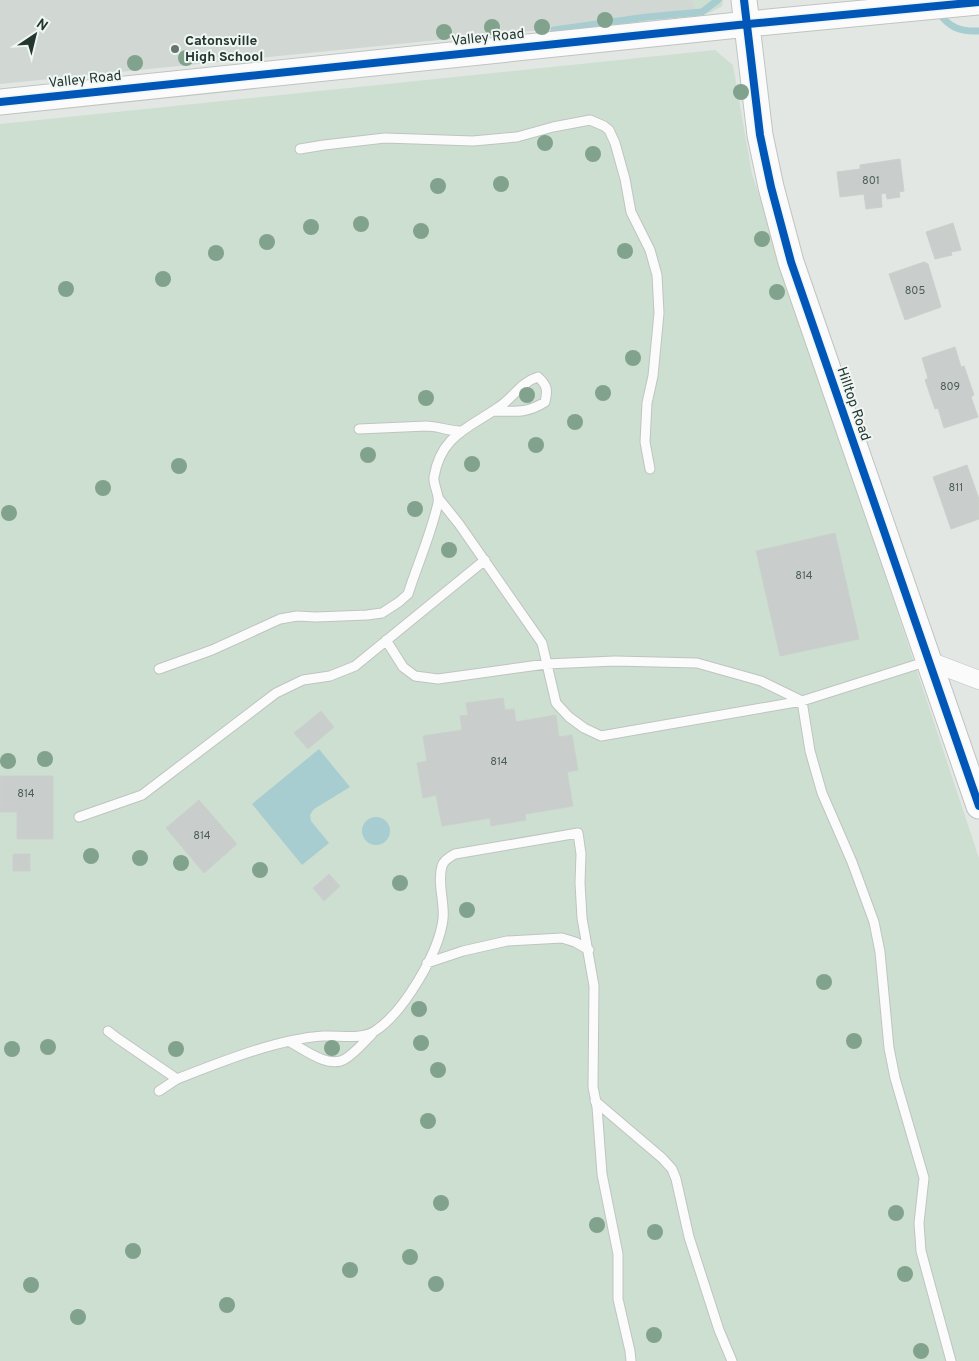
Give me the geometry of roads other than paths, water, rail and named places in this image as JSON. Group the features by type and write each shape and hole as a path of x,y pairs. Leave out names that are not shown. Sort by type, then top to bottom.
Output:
{"street":[{"name":"Valley Road","path":"0,102 746,12 917,8 979,2"},
{"name":"Hilltop Road","path":"746,12 760,134 771,187 791,262 979,806"},
{"path":"928,661 979,680"}],"lane":[{"path":"300,149 385,138 474,141 517,137 553,127 590,120 604,126 615,143 625,179 631,212 650,250 657,275 658,323 653,376 647,404 645,442 650,469"},
{"path":"493,411 526,411 535,408 545,402 548,391 545,382 538,377 529,380 501,406 456,434 436,466 434,481 439,499 460,524 542,643 556,703 569,717 584,728 602,736 802,700 928,661"},
{"path":"359,429 426,426 450,431 462,430"},
{"path":"160,669 212,650 280,619 297,616 382,613 408,594 439,499"},
{"path":"79,817 142,795 276,693 303,680 330,676 355,666 485,560"},
{"path":"386,640 403,667 414,676 438,679 546,664 615,661 697,663 761,680 802,700"},
{"path":"802,700 810,751 822,793 852,862 874,922 880,952 890,1056 894,1078 924,1178 919,1223 921,1251 952,1361"},
{"path":"290,1042 324,1060 334,1062 344,1060 389,1020 404,1002 418,980 439,937 444,904 441,887 442,867 446,859 455,854 578,834 581,854 582,918 594,986 593,1087 596,1101 602,1174 618,1254 618,1299 631,1361"},
{"path":"427,963 463,951 507,942 562,938 575,942 589,950"},
{"path":"108,1030 177,1079"},
{"path":"159,1091 177,1079 246,1054 312,1037 358,1036 374,1032"},
{"path":"596,1101 662,1158 672,1169 676,1178 689,1237 719,1330 732,1361"}],"water":[{"path":"319,749 350,787 314,809 310,815 311,821 329,843 302,865 252,804"},
{"path":"376,817 386,821 390,831 386,841 376,845 366,841 362,831 366,821"}],"waterway":[{"path":"554,30 647,17 702,12 718,0"},
{"path":"937,11 950,25 966,31 979,31"}],"place":[{"name":"Catonsville High School","path":"175,49"}]}
